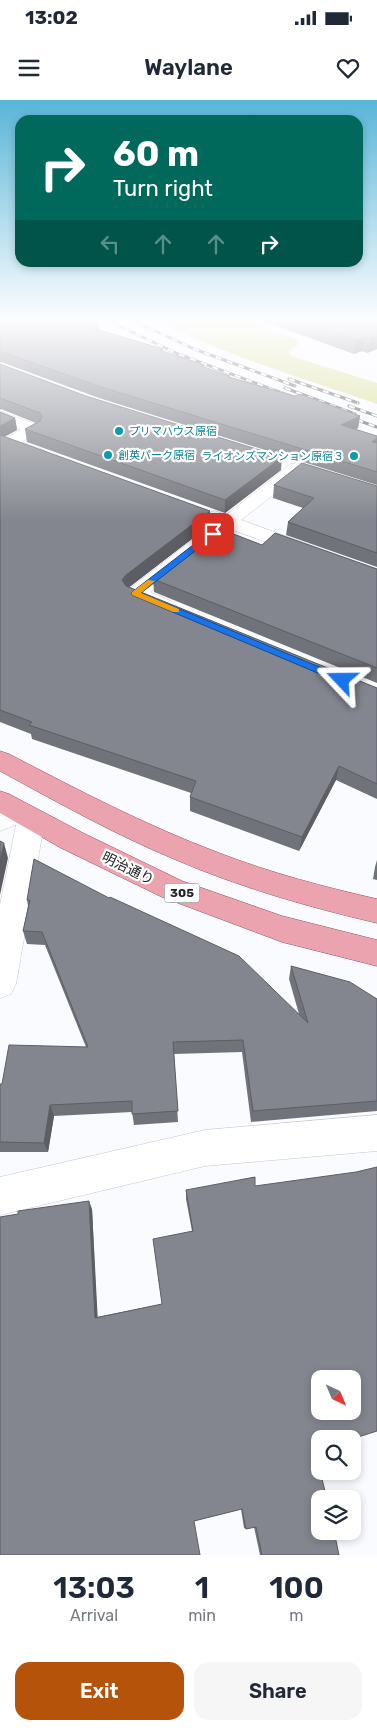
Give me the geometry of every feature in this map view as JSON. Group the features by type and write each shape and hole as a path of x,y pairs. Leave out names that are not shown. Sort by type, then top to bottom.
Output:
{"main road":[{"path":"0,760 121,823 207,860 262,880 377,911"},
{"name":"明治通り","path":"12,813 172,889 282,929 377,953"}],"street":[{"path":"0,416 34,430 8,443 54,460"},
{"path":"180,612 135,594 297,468"},
{"path":"201,512 377,576"},
{"path":"0,981 12,813"},
{"path":"0,1196 205,1148 377,1133"}],"green space":[{"path":"324,386 377,386 377,404"}],"building":[{"path":"0,386 59,386 282,457 225,500 25,429 40,421 42,416 40,413 0,398"},
{"path":"98,386 259,386 295,396 300,394 360,416 341,425 377,436 372,442 377,443 377,472"},
{"path":"0,412 15,418 0,426"},
{"path":"0,435 210,511 122,580 126,586 377,688 377,784 339,766 302,837 190,797 196,781 29,725 32,722 0,710"},
{"path":"302,463 377,486 377,553 288,522 314,498 274,485"},
{"path":"218,528 262,545 275,533 377,569 377,668 153,579"},
{"path":"0,841 4,843 0,860"},
{"path":"34,859 109,898 239,956 308,1023 291,966 350,982 377,999 377,1101 253,1111 243,1040 173,1042 178,1111 132,1114 132,1101 50,1105 44,1143 0,1142 0,1084 2,1084 9,1045 88,1047 42,932 23,931 30,900 27,900"},
{"path":"377,1167 377,1431 361,1436 361,1430 311,1430 311,1480 322,1480 325,1490 311,1490 311,1540 336,1540 339,1555 262,1555 256,1527 246,1529 242,1509 194,1521 200,1555 0,1555 0,1217 18,1214 18,1211 89,1201 95,1318 162,1304 153,1239 193,1231 186,1190 255,1177 255,1186 356,1172"}],"railway":[{"path":"263,386 290,396"},
{"path":"309,386 358,403"},
{"path":"285,388 355,414"},
{"path":"349,406 377,416"},
{"path":"346,416 377,427"}],"slow traffic":[{"path":"151,581 135,594 176,611"}],"place":[{"name":"プリマハウス原宿","path":"119,431"},
{"name":"創英パーク原宿","path":"108,455"},
{"name":"ライオンズマンション原宿３","path":"354,456"}],"route":[{"path":"213,534 135,594 342,680"}]}
